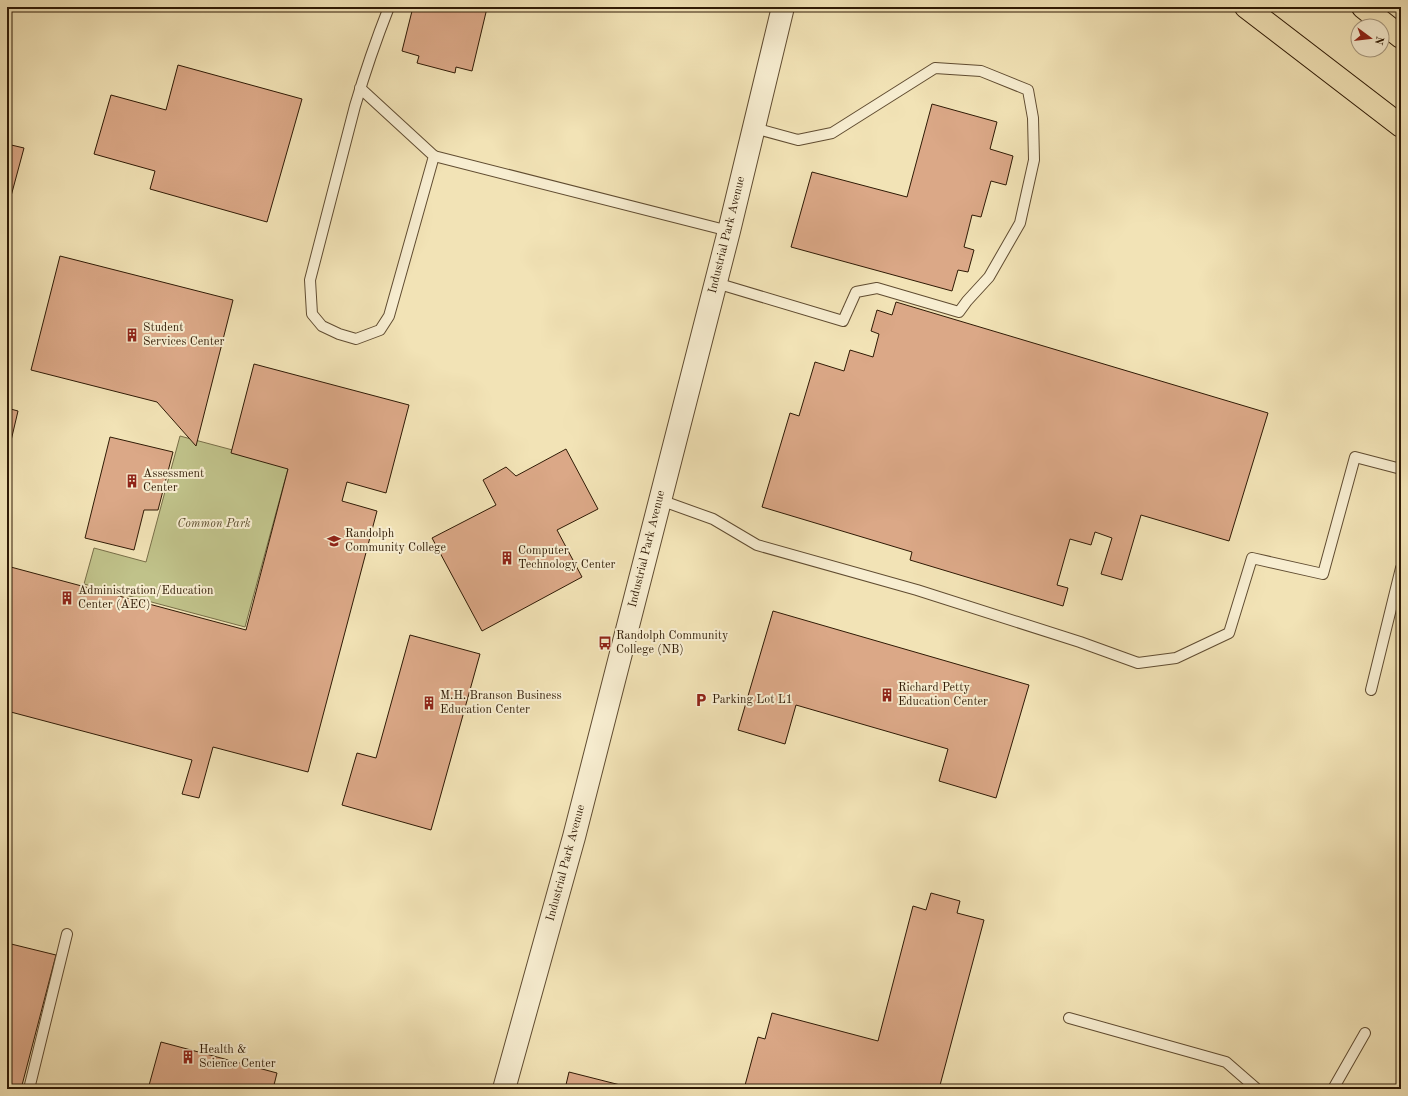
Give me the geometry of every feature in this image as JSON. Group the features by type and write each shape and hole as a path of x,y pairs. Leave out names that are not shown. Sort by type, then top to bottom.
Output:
{"highway":[{"path":"1246,7 1401,126"},
{"path":"1363,7 1401,37"}],"street":[{"name":"Industrial Park Avenue","path":"504,1089 574,837 729,231 783,7"}],"lane":[{"path":"388,7 369,58 360,88 310,280 312,314 322,326 339,334 356,339 380,330 389,316 434,156"},
{"path":"716,282 843,322 856,292 877,288 959,312 989,277 1020,223 1034,160 1033,118 1028,90 981,72 935,68 832,133 798,140 754,128"},
{"path":"360,88 434,156 729,231"},
{"path":"660,500 713,519 757,545 917,590 1080,642 1138,663 1176,658 1229,633 1252,558 1323,574 1356,457 1401,469"},
{"path":"1371,690 1401,568"},
{"path":"29,1089 67,934"},
{"path":"1069,1018 1226,1062 1257,1089"},
{"path":"1333,1089 1365,1033"}],"green space":[{"name":"Common Park","path":"180,436 289,465 245,627 84,584 94,548 146,562"}],"building":[{"path":"413,7 487,8 472,71 456,67 455,73 417,63 419,56 402,51"},
{"path":"178,65 302,99 267,222 150,189 155,171 94,154 111,95 166,110"},
{"path":"932,104 997,122 990,149 1013,156 1006,185 991,181 981,217 972,215 964,247 974,250 968,272 958,270 952,291 791,247 812,172 907,197"},
{"path":"7,144 24,148 7,211"},
{"name":"Student Services Center","path":"60,256 233,300 196,446 157,402 31,370"},
{"path":"896,302 1268,413 1229,541 1141,515 1122,580 1101,574 1112,538 1095,532 1091,545 1070,539 1057,585 1068,588 1063,606 910,560 912,552 762,507 790,413 799,416 815,362 844,371 850,350 873,357 879,334 871,331 877,310 892,315"},
{"name":"Administration/Education Center (AEC)","path":"254,364 409,405 386,493 347,482 342,501 377,511 308,772 213,747 199,798 182,794 192,760 7,711 7,566 246,630 288,469 231,453"},
{"path":"7,408 18,411 10,445 7,444"},
{"name":"Assessment Center","path":"110,437 173,452 158,510 144,510 134,550 85,538"},
{"name":"Computer Technology Center","path":"566,449 598,509 557,530 582,577 482,631 432,538 496,505 483,480 506,467 516,476"},
{"name":"Richard Petty Education Center","path":"773,611 1029,685 996,798 939,781 948,749 796,705 785,744 738,730"},
{"name":"M.H. Branson Business Education Center","path":"410,635 480,654 431,830 342,805 357,753 376,758"},
{"path":"931,893 960,901 957,913 984,920 939,1089 744,1089 758,1037 765,1039 772,1013 878,1041 913,906 926,910"},
{"path":"7,943 56,955 21,1089 7,1089"},
{"name":"Health & Science Center","path":"161,1042 277,1073 273,1089 148,1089"},
{"path":"569,1072 636,1089 565,1089"}],"place":[{"name":"Student Services Center","path":"132,335"},
{"name":"Assessment Center","path":"132,481"},
{"name":"Randolph Community College","path":"334,541"},
{"name":"Computer Technology Center","path":"507,558"},
{"name":"Administration/Education Center (AEC)","path":"67,598"},
{"name":"Randolph Community College (NB)","path":"605,643"},
{"name":"Richard Petty Education Center","path":"887,695"},
{"name":"Parking Lot L1","path":"701,700"},
{"name":"M.H. Branson Business Education Center","path":"429,703"},
{"name":"Health & Science Center","path":"188,1057"}]}
